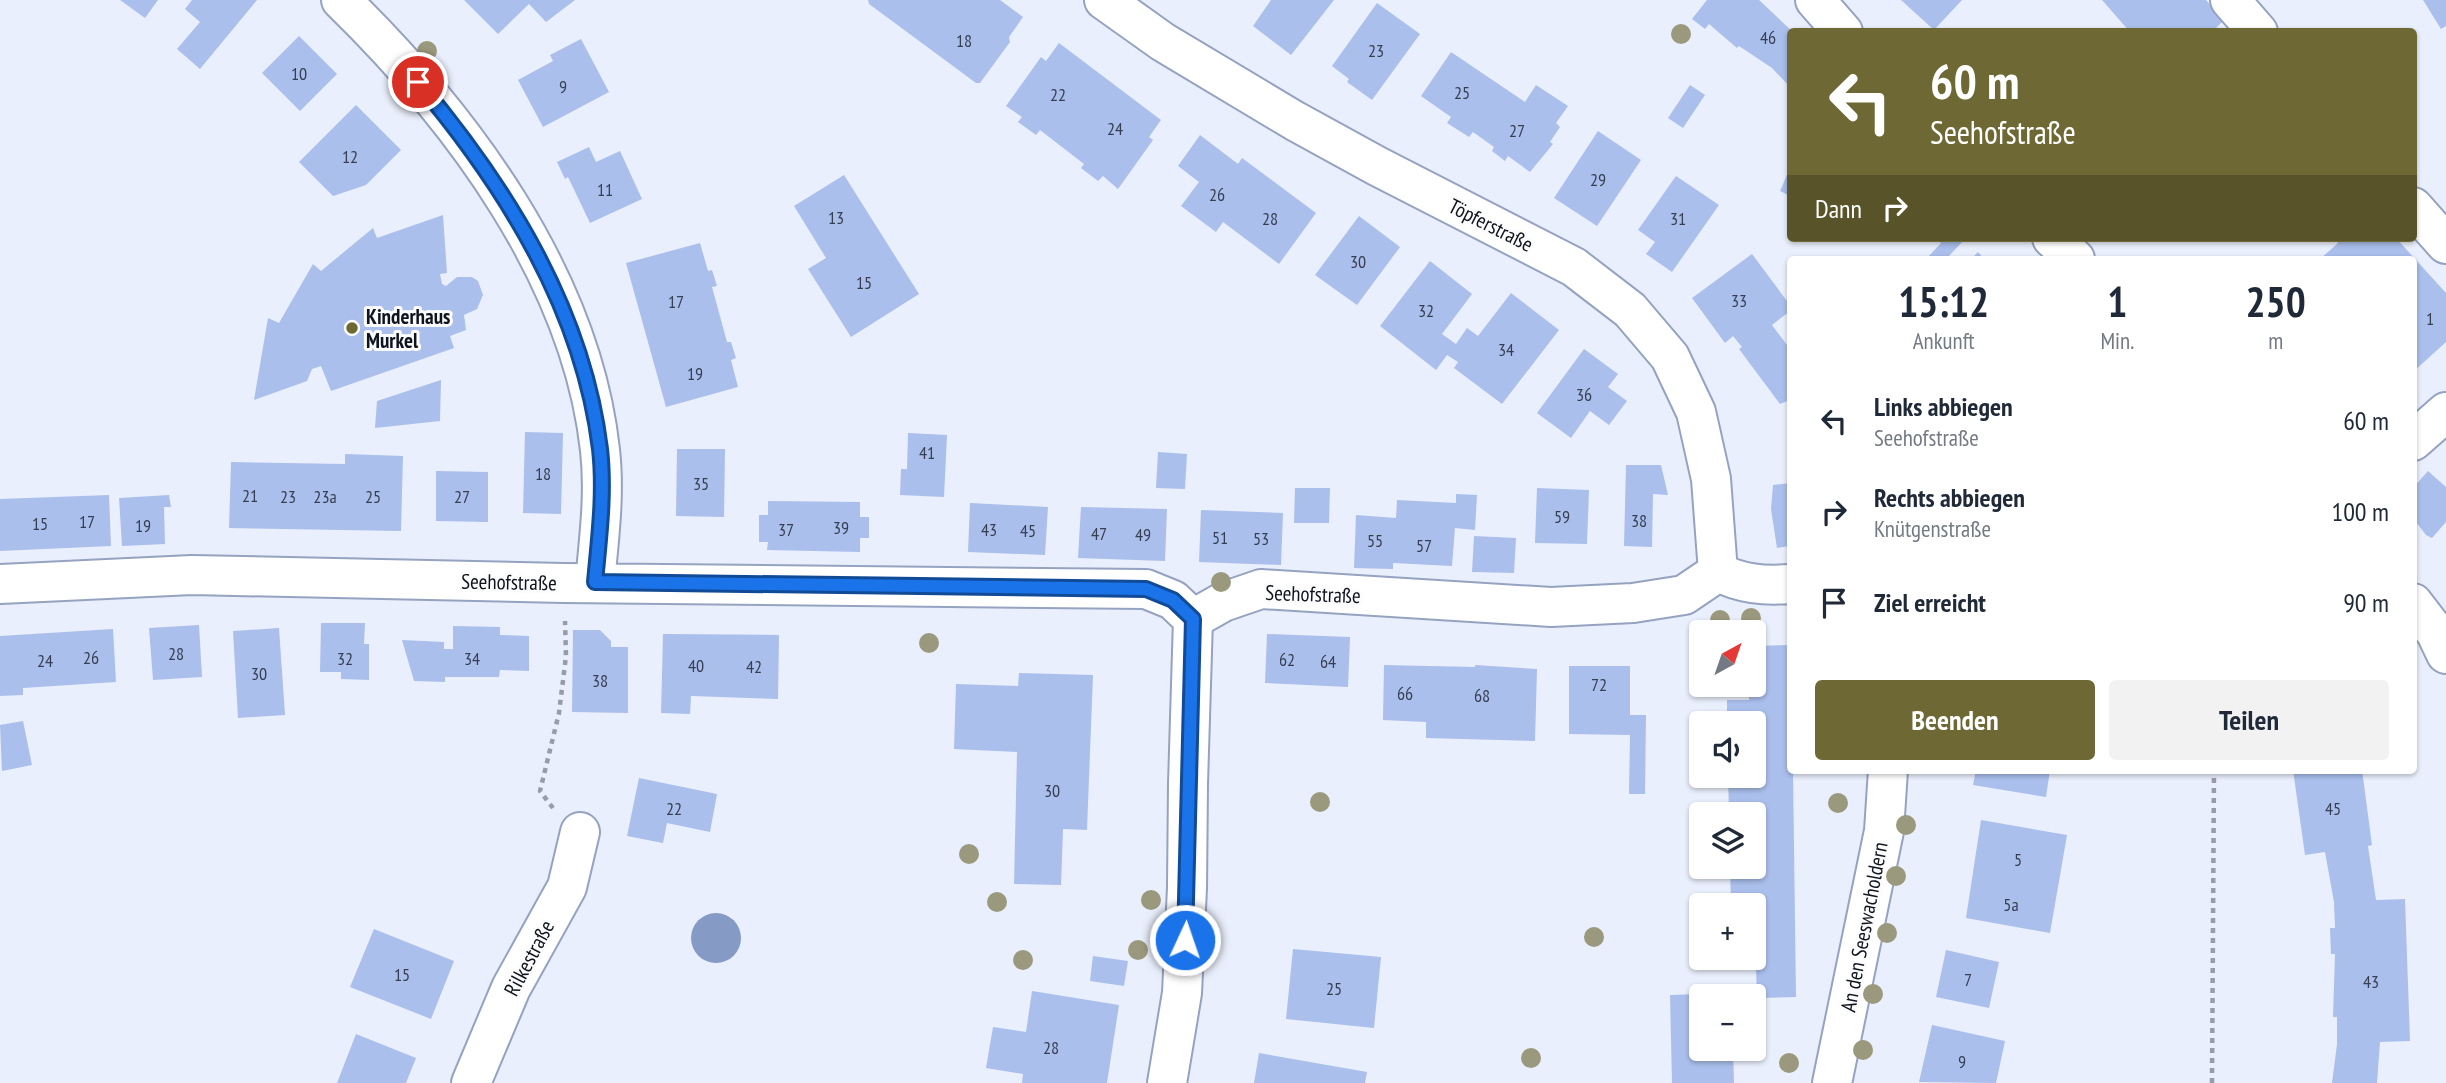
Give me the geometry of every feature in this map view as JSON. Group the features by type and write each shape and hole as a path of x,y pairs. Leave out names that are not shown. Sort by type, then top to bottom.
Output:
{"street":[{"path":"341,0 384,42 452,123 505,196 547,272 582,362 600,452 601,515 579,582"},
{"name":"Töpferstraße","path":"1104,0 1163,42 1295,121 1574,267 1630,310 1670,357 1696,412 1711,479 1718,572"},
{"path":"2230,0 2254,28"},
{"path":"1817,1 1840,28"},
{"path":"2417,211 2446,244"},
{"path":"2056,242 2072,256"},
{"path":"2417,437 2446,412"},
{"path":"1718,572 1736,582 1787,584"},
{"name":"Seehofstraße","path":"0,584 192,575 1146,589 1173,600 1193,619 1223,602 1261,589 1551,607 1633,603 1684,595 1718,572"},
{"path":"2417,608 2443,639"},
{"path":"1167,1083 1182,993 1193,619"},
{"name":"An den Seeswacholdern","path":"1832,1083 1884,831 1888,774"},
{"name":"Rilkestraße","path":"471,1083 511,988 567,887 580,832"}],"path":[{"path":"579,582 559,713 540,791 557,815 580,832"},
{"path":"2211,1083 2214,774"}],"water":[{"path":"716,913 734,920 741,938 734,956 716,963 698,956 691,938 698,920"}],"building":[{"path":"120,0 158,0 145,18"},
{"path":"192,0 257,0 200,69 177,49 200,22 185,9"},
{"path":"464,0 575,0 546,22 529,4 498,34"},
{"path":"868,0 1000,0 1023,17 1009,37 1010,42 980,83 976,83 869,4"},
{"path":"1271,0 1334,0 1291,55 1253,26"},
{"path":"1707,0 1759,0 1789,28 1787,84 1772,68 1739,46 1737,48 1709,24 1705,29 1692,19"},
{"path":"1901,0 1962,0 1936,28 1932,28"},
{"path":"2102,0 2206,0 2224,20 2216,28 2126,28"},
{"path":"2423,0 2446,0 2446,26 2441,29"},
{"path":"1377,3 1420,34 1372,100 1347,82 1349,79 1332,66"},
{"path":"299,36 337,74 300,111 262,73"},
{"path":"581,39 609,92 543,127 518,80 553,61 550,55"},
{"path":"1059,43 1161,120 1149,137 1153,140 1118,189 1103,176 1098,181 1081,168 1084,164 1040,130 1036,135 1018,122 1022,117 1006,106 1041,57 1046,61"},
{"path":"1451,52 1525,102 1536,85 1568,106 1556,123 1560,127 1550,142 1553,144 1530,172 1508,156 1505,161 1492,151 1494,147 1473,132 1469,137 1447,123 1451,117 1421,96"},
{"path":"1690,85 1705,95 1683,128 1668,118"},
{"path":"356,105 401,150 366,185 333,196 299,162"},
{"path":"1598,131 1641,160 1597,226 1554,198"},
{"path":"1200,135 1238,164 1242,158 1316,213 1279,264 1223,222 1216,232 1181,206 1199,182 1178,166"},
{"path":"589,147 596,162 620,151 642,199 590,223 568,177 565,179 557,162"},
{"path":"844,175 919,294 851,337 808,269 826,258 794,206"},
{"path":"1787,175 1787,194 1780,191"},
{"path":"1676,176 1719,205 1672,272 1646,254 1655,242 1638,230"},
{"path":"443,215 447,273 440,274 442,284 446,286 457,277 472,277 478,281 483,295 477,309 464,315 466,330 450,336 454,348 331,391 321,366 312,369 307,381 254,400 268,318 279,323 313,264 321,271 373,228 377,238"},
{"path":"1359,216 1400,247 1357,305 1315,275"},
{"path":"1962,242 1949,256 1929,256 1941,243"},
{"path":"2400,242 2412,256 2323,256 2338,243"},
{"path":"700,243 708,271 712,270 717,286 712,287 727,342 731,342 736,358 731,360 738,387 666,407 626,263"},
{"path":"1752,254 1787,301 1787,313 1772,325 1787,345 1787,401 1780,404 1739,349 1742,347 1733,336 1725,343 1692,298"},
{"path":"1430,261 1472,294 1442,334 1456,344 1467,328 1478,336 1511,293 1559,330 1502,404 1454,368 1458,362 1447,355 1436,370 1380,326"},
{"path":"2417,261 2446,293 2446,342 2417,368"},
{"path":"1584,349 1618,374 1608,387 1627,401 1609,425 1590,411 1571,438 1537,413"},
{"path":"441,380 440,421 375,428 377,401"},
{"path":"525,432 563,433 561,514 523,513"},
{"path":"908,433 947,435 944,497 900,495 901,469 907,469"},
{"path":"677,449 725,449 724,517 676,516"},
{"path":"1158,452 1187,454 1185,489 1156,488"},
{"path":"345,454 403,456 401,531 229,528 231,462 345,464"},
{"path":"1626,465 1661,465 1668,495 1653,494 1652,547 1624,546"},
{"path":"436,471 488,472 488,522 436,521"},
{"path":"2428,471 2446,487 2446,522 2432,538 2417,523 2417,483"},
{"path":"1787,483 1787,546 1777,548 1771,509 1773,485"},
{"path":"1295,488 1330,488 1329,523 1294,523"},
{"path":"1537,488 1589,490 1587,544 1535,543"},
{"path":"1456,494 1477,495 1475,530 1455,528 1452,566 1393,563 1393,569 1354,568 1356,515 1396,518 1397,500 1456,503"},
{"path":"109,495 111,546 0,551 0,499"},
{"path":"169,495 171,507 164,507 165,544 122,546 119,498"},
{"path":"768,501 860,502 860,517 869,517 869,538 860,538 860,552 767,550 768,542 759,542 759,515 768,515"},
{"path":"970,503 1048,507 1045,555 968,552"},
{"path":"1081,507 1167,509 1165,561 1078,558"},
{"path":"1201,510 1283,513 1281,565 1199,562"},
{"path":"1474,536 1516,538 1514,573 1472,572"},
{"path":"321,623 365,623 364,644 369,644 369,680 341,679 341,672 320,672"},
{"path":"199,625 202,677 153,680 149,628"},
{"path":"453,626 500,627 500,635 529,636 529,671 500,670 499,677 445,677 445,682 414,681 402,640 444,642 444,649 453,649"},
{"path":"279,628 285,715 238,718 233,631"},
{"path":"113,629 116,682 23,688 23,695 0,696 0,636"},
{"path":"573,630 600,630 611,641 611,647 628,647 628,713 572,712"},
{"path":"663,634 779,635 778,699 691,696 690,714 661,713"},
{"path":"1267,634 1350,637 1348,687 1265,683"},
{"path":"1787,645 1787,774 1793,774 1796,997 1766,998 1766,984 1757,984 1756,970 1766,970 1766,893 1731,893 1730,879 1766,879 1766,802 1729,802 1728,788 1766,788 1766,711 1727,711 1727,700 1749,700 1749,697 1766,697 1766,646"},
{"path":"1384,665 1475,665 1537,669 1535,741 1426,738 1426,722 1383,720"},
{"path":"1569,666 1630,666 1630,715 1646,715 1645,794 1629,794 1630,735 1569,734"},
{"path":"1019,673 1093,675 1087,830 1063,829 1061,885 1014,884 1017,752 954,749 956,684 1018,686"},
{"path":"23,721 32,765 2,771 0,725"},
{"path":"1975,774 2049,774 2046,797 1973,785"},
{"path":"2294,774 2363,774 2372,845 2368,846 2376,900 2405,899 2410,1041 2380,1042 2377,1083 2332,1083 2337,1044 2337,1017 2333,1017 2335,954 2331,954 2330,928 2335,928 2334,902 2325,852 2305,855"},
{"path":"639,778 717,794 710,832 667,823 663,843 627,836"},
{"path":"1981,820 2067,835 2050,933 1966,918"},
{"path":"374,929 454,961 431,1019 350,987"},
{"path":"1293,949 1381,957 1374,1028 1286,1019"},
{"path":"1946,950 1999,962 1989,1008 1936,997"},
{"path":"1093,956 1128,961 1124,986 1090,981"},
{"path":"1032,991 1119,1005 1107,1083 1022,1083 1023,1074 986,1068 993,1027 1026,1032"},
{"path":"1689,994 1689,1061 1733,1061 1734,1083 1672,1083 1670,995"},
{"path":"1932,1025 2005,1041 1996,1083 1919,1082"},
{"path":"356,1034 416,1058 406,1083 337,1083"},
{"path":"1259,1053 1367,1072 1365,1083 1254,1083"}],"place":[{"name":"Kinderhaus Murkel","path":"352,328"}],"route":[{"path":"418,82 452,123 505,196 547,272 582,362 600,452 601,515 595,582 1146,589 1173,600 1193,619 1185,940"}]}
